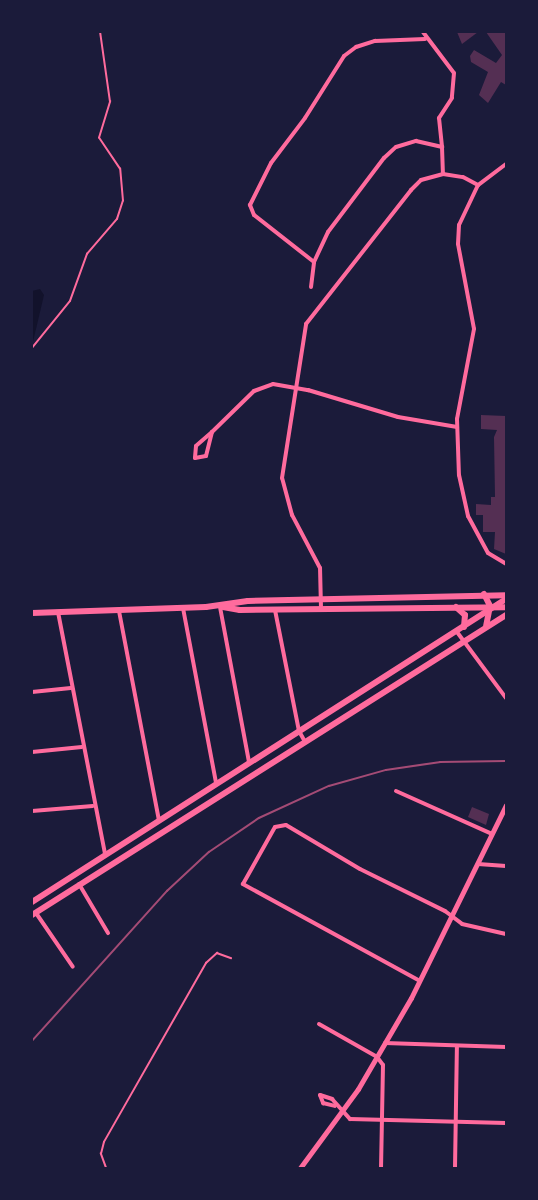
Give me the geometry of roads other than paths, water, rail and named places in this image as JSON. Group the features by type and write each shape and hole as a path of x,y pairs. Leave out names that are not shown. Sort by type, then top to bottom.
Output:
{"main road":[{"path":"484,594 490,606 486,626"},
{"path":"32,613 183,608 322,598 484,594 507,597"},
{"path":"32,902 249,762 457,632 490,606 507,597"},
{"path":"220,606 274,609 453,606 507,608"},
{"path":"453,606 463,611 464,627"},
{"path":"34,914 462,640 507,615"},
{"path":"300,1168 341,1113 385,1043 420,981 507,804"}],"street":[{"path":"423,32 425,39 454,74 452,98 439,118 443,174"},
{"path":"314,262 254,215 250,206 271,163 350,51 375,41 425,39"},
{"path":"310,287 314,262 328,232 396,147 416,141 442,147"},
{"path":"507,164 478,185 464,209 458,231 474,329 457,427 459,476 468,516 488,553 507,564"},
{"path":"321,608 320,568 292,516 282,478 306,324 314,309 421,180 443,174 463,177 478,185"},
{"path":"212,432 207,454 195,458 196,446 260,386 295,387 398,417 457,427"},
{"path":"220,606 249,762"},
{"path":"183,608 216,783"},
{"path":"274,609 298,731 304,740"},
{"path":"119,610 159,820"},
{"path":"58,612 93,806 105,854"},
{"path":"457,632 507,698"},
{"path":"32,692 71,688"},
{"path":"32,752 82,747"},
{"path":"396,791 492,834"},
{"path":"32,811 93,806"},
{"path":"420,981 243,884 277,825 286,825 462,924 507,934"},
{"path":"478,864 507,866"},
{"path":"79,884 108,933"},
{"path":"34,914 73,967"},
{"path":"319,1024 377,1057 384,1072 381,1168"},
{"path":"385,1043 507,1047"},
{"path":"455,1168 458,1046"},
{"path":"335,1106 350,1119 382,1117 507,1123"}],"lane":[{"path":"106,1168 101,1153 104,1142 206,963 217,953 231,958"}],"railway":[{"path":"32,1041 167,891 209,852 259,818 329,786 386,770 440,762 506,761"}]}
